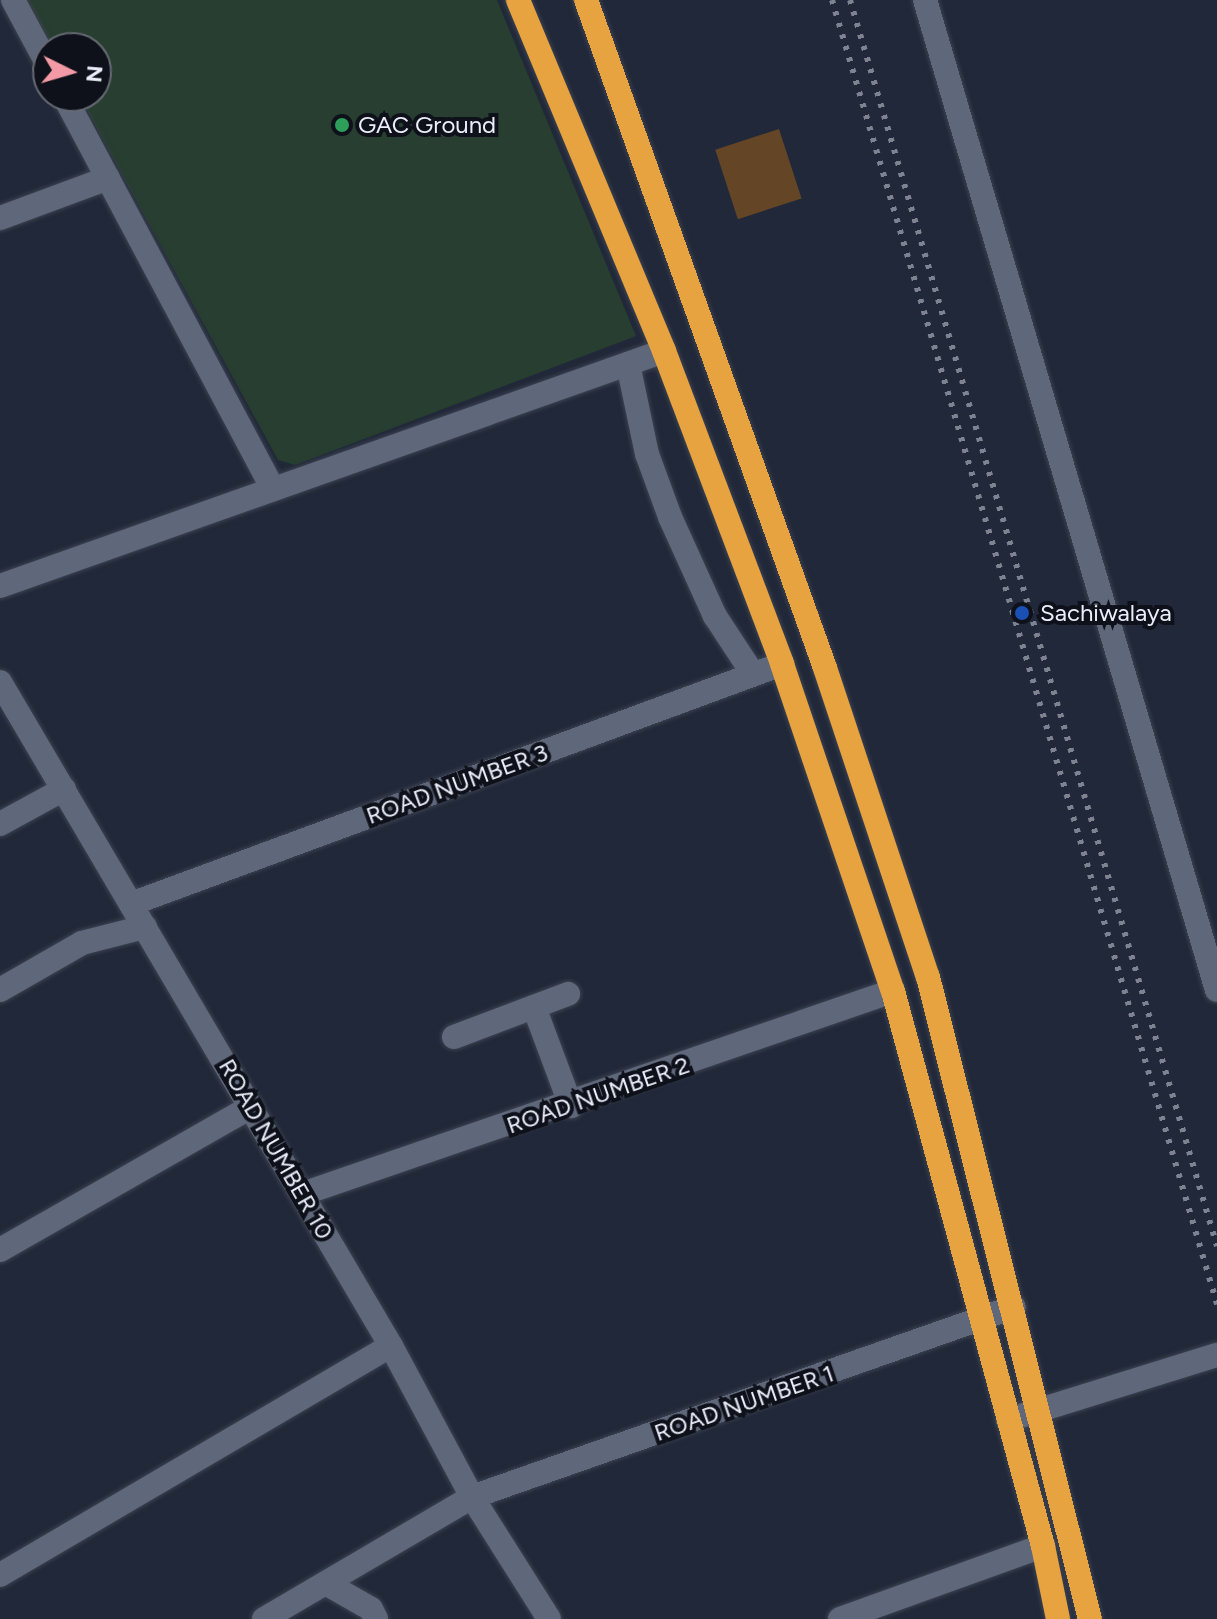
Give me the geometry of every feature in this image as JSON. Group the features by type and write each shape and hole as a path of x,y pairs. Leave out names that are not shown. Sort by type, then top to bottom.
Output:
{"highway":[{"path":"518,0 664,351 782,664 893,991 1043,1546 1058,1619"},
{"path":"534,37 538,0"},
{"path":"584,5 820,653 928,977 1041,1411 1090,1619"}],"street":[{"path":"13,0 32,35"},
{"path":"925,0 1217,990"},
{"path":"73,112 273,489"},
{"path":"0,218 108,178"},
{"path":"0,586 664,351"},
{"path":"628,364 647,454 666,506 715,616 753,674"},
{"name":"ROAD NUMBER 3","path":"131,904 782,664"},
{"name":"ROAD NUMBER 10","path":"0,682 391,1346 472,1497 549,1619"},
{"path":"0,824 64,789"},
{"path":"0,990 82,943 145,927"},
{"name":"ROAD NUMBER 2","path":"302,1194 571,1106 893,991"},
{"path":"454,1037 568,994"},
{"path":"534,1007 571,1106"},
{"path":"0,1250 251,1107"},
{"name":"ROAD NUMBER 1","path":"264,1619 329,1585 472,1497 1014,1307"},
{"path":"0,1575 391,1346"},
{"path":"1008,1420 1217,1355"},
{"path":"840,1619 1043,1546"},
{"path":"329,1585 371,1609 376,1619"}],"green space":[{"name":"GAC Ground","path":"27,0 497,0 636,336 295,465 278,460 88,112 112,112 112,32 44,32"}],"building":[{"path":"779,129 802,198 738,219 715,150"}],"railway":[{"path":"832,0 1217,1304"},
{"path":"850,0 1217,1246"}],"place":[{"name":"GAC Ground","path":"342,125"},
{"name":"Sachiwalaya","path":"1022,613"}]}
